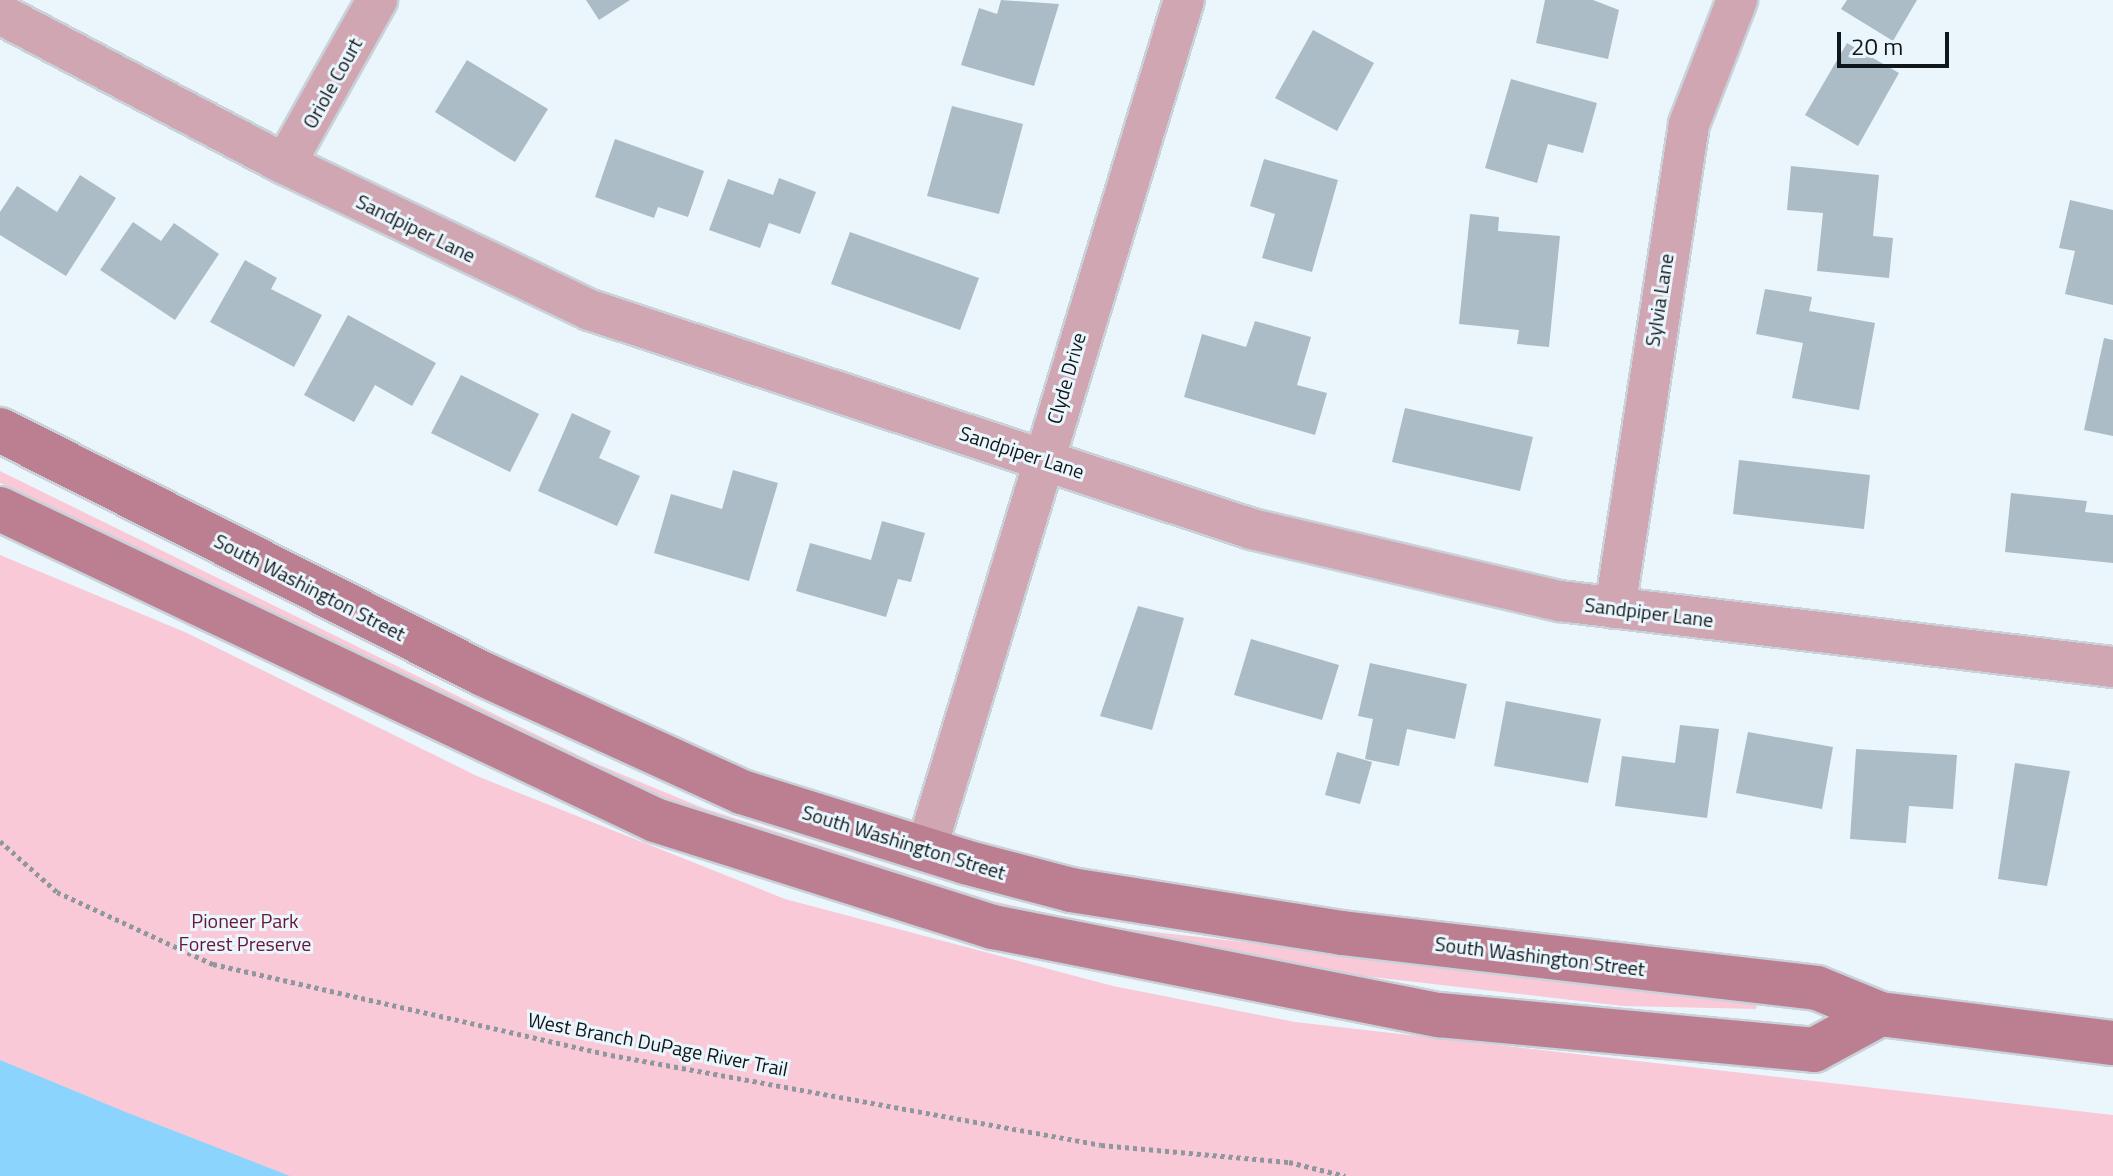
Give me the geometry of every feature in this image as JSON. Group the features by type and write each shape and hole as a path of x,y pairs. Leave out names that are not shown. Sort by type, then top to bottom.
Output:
{"main road":[{"name":"South Washington Street","path":"0,430 483,674 742,792 926,850 1071,890 1342,933 1817,988 1880,1014 2113,1043"},
{"path":"0,509 655,820 993,927 1439,1015 1814,1050 1880,1014"}],"street":[{"name":"Oriole Court","path":"285,164 377,0"},
{"name":"Clyde Drive","path":"926,850 1184,0"},
{"name":"Sylvia Lane","path":"1615,608 1689,124 1737,0"},
{"name":"Sandpiper Lane","path":"0,14 285,164 590,310 1043,460 1352,557 1615,608 2113,667"}],"path":[{"name":"West Branch DuPage River Trail","path":"0,841 57,892 213,964 611,1055 1101,1145 1289,1162 1345,1176"}],"green space":[{"path":"0,471 592,762 703,808 992,901 1110,927 1758,1000 1756,1009 1623,1006 1303,969 1063,926 703,817 537,747 202,584 0,483"},
{"name":"Pioneer Park Forest Preserve","path":"0,555 187,633 477,776 785,899 1113,986 1295,1022 2113,1115 2113,1176 0,1176"}],"water":[{"path":"0,1060 123,1111 290,1176 0,1176"}],"building":[{"path":"586,0 630,0 599,20"},
{"path":"1001,0 1059,4 1034,86 961,65 979,8 997,14"},
{"path":"1545,0 1593,0 1619,10 1608,59 1536,43"},
{"path":"1847,0 1917,0 1893,41 1841,9"},
{"path":"1313,30 1374,63 1337,131 1275,98"},
{"path":"1847,43 1899,73 1858,146 1805,115"},
{"path":"467,60 548,109 515,162 435,112"},
{"path":"1511,79 1597,103 1583,153 1548,144 1537,183 1485,168"},
{"path":"952,106 1023,124 999,214 927,196"},
{"path":"615,139 704,171 688,217 658,207 654,218 595,197"},
{"path":"1264,159 1338,180 1312,272 1262,258 1275,214 1250,206"},
{"path":"1791,166 1879,175 1873,236 1893,238 1889,278 1817,271 1823,213 1787,210"},
{"path":"80,175 116,198 66,276 0,235 0,212 17,186 57,212"},
{"path":"779,178 816,192 800,234 769,223 760,248 709,230 728,179 773,195"},
{"path":"2070,200 2113,210 2113,305 2065,294 2075,251 2059,248"},
{"path":"1470,214 1499,217 1498,231 1560,236 1549,347 1517,344 1519,330 1459,324"},
{"path":"133,222 161,241 174,223 219,254 175,320 100,270"},
{"path":"850,232 979,278 960,330 831,284"},
{"path":"245,260 277,278 271,289 322,315 294,367 210,322"},
{"path":"1765,289 1812,297 1809,311 1875,323 1859,410 1792,398 1803,343 1756,334"},
{"path":"348,315 436,363 412,406 375,385 354,422 304,395"},
{"path":"1255,321 1311,337 1297,385 1327,393 1315,435 1184,397 1202,334 1246,347"},
{"path":"2104,338 2113,340 2113,436 2084,430"},
{"path":"461,375 539,414 510,472 431,433"},
{"path":"1405,408 1533,437 1520,491 1392,462"},
{"path":"572,413 611,431 599,458 640,476 617,526 538,491"},
{"path":"1739,460 1870,475 1864,529 1733,514"},
{"path":"733,470 778,483 749,581 654,553 671,494 722,509"},
{"path":"2011,493 2087,501 2085,512 2113,515 2113,563 2005,552"},
{"path":"882,521 925,533 911,582 898,579 886,617 796,591 810,543 871,560"},
{"path":"1138,606 1184,618 1152,730 1100,716"},
{"path":"1251,639 1339,665 1322,720 1234,695"},
{"path":"1370,663 1467,684 1455,739 1407,729 1399,766 1365,759 1373,719 1358,716"},
{"path":"1506,701 1601,719 1588,783 1494,766"},
{"path":"1680,725 1719,729 1707,818 1615,806 1622,756 1675,763"},
{"path":"1748,732 1833,747 1822,809 1736,793"},
{"path":"1856,749 1957,755 1953,809 1909,806 1906,843 1850,839"},
{"path":"1337,752 1372,762 1360,804 1325,795"},
{"path":"2015,763 2070,771 2047,886 1998,879"}]}
